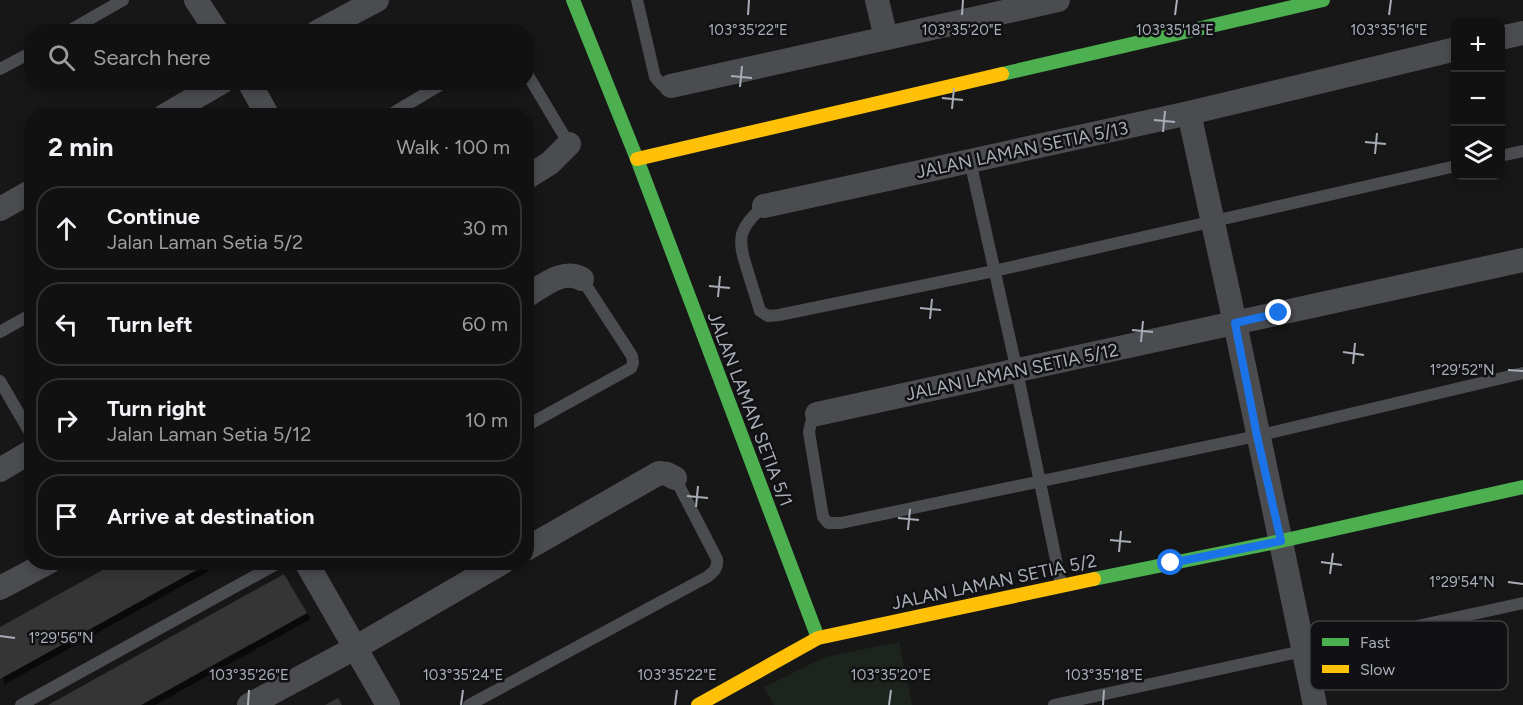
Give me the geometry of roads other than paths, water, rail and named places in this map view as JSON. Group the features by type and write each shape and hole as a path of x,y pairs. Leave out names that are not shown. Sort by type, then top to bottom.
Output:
{"street":[{"path":"196,0 212,24"},
{"path":"332,24 377,0"},
{"name":"JALAN LAMAN SETIA 5/1","path":"573,0 637,159 818,638"},
{"path":"877,0 886,38"},
{"path":"671,86 1058,0"},
{"path":"637,159 1323,0"},
{"path":"1505,37 1523,33"},
{"name":"JALAN LAMAN SETIA 5/13","path":"764,206 1189,112 1451,50"},
{"path":"178,108 208,90"},
{"path":"253,90 263,108"},
{"path":"1189,112 1310,680"},
{"path":"534,173 550,163 568,144"},
{"path":"0,209 24,196"},
{"name":"JALAN LAMAN SETIA 5/12","path":"817,414 1523,260"},
{"path":"534,292 564,275 575,275 582,279"},
{"path":"0,470 24,456"},
{"path":"534,544 659,473 675,478"},
{"name":"JALAN LAMAN SETIA 5/2","path":"698,705 818,638 1281,541 1523,487"},
{"path":"0,588 34,570"},
{"path":"311,570 388,705"},
{"path":"249,705 355,648 489,570"},
{"path":"1312,690 1315,705"}],"lane":[{"path":"81,24 123,0"},
{"path":"637,0 655,77 662,85 671,86"},
{"path":"0,69 24,56"},
{"path":"534,86 568,144"},
{"path":"401,108 431,90"},
{"path":"1505,155 1523,151"},
{"path":"970,161 1017,370 1061,586"},
{"path":"764,206 751,217 743,230 740,249 760,311 768,316 994,271 1451,167"},
{"path":"534,422 631,368 633,363 632,356 582,279"},
{"path":"0,332 24,319"},
{"path":"817,414 811,423 809,432 823,517 828,523 841,523 1257,436 1523,374"},
{"path":"0,381 24,422"},
{"path":"469,705 714,572 717,559 675,478"},
{"path":"21,705 266,570"},
{"path":"1439,621 1523,603"},
{"path":"1054,705 1310,649"}]}
